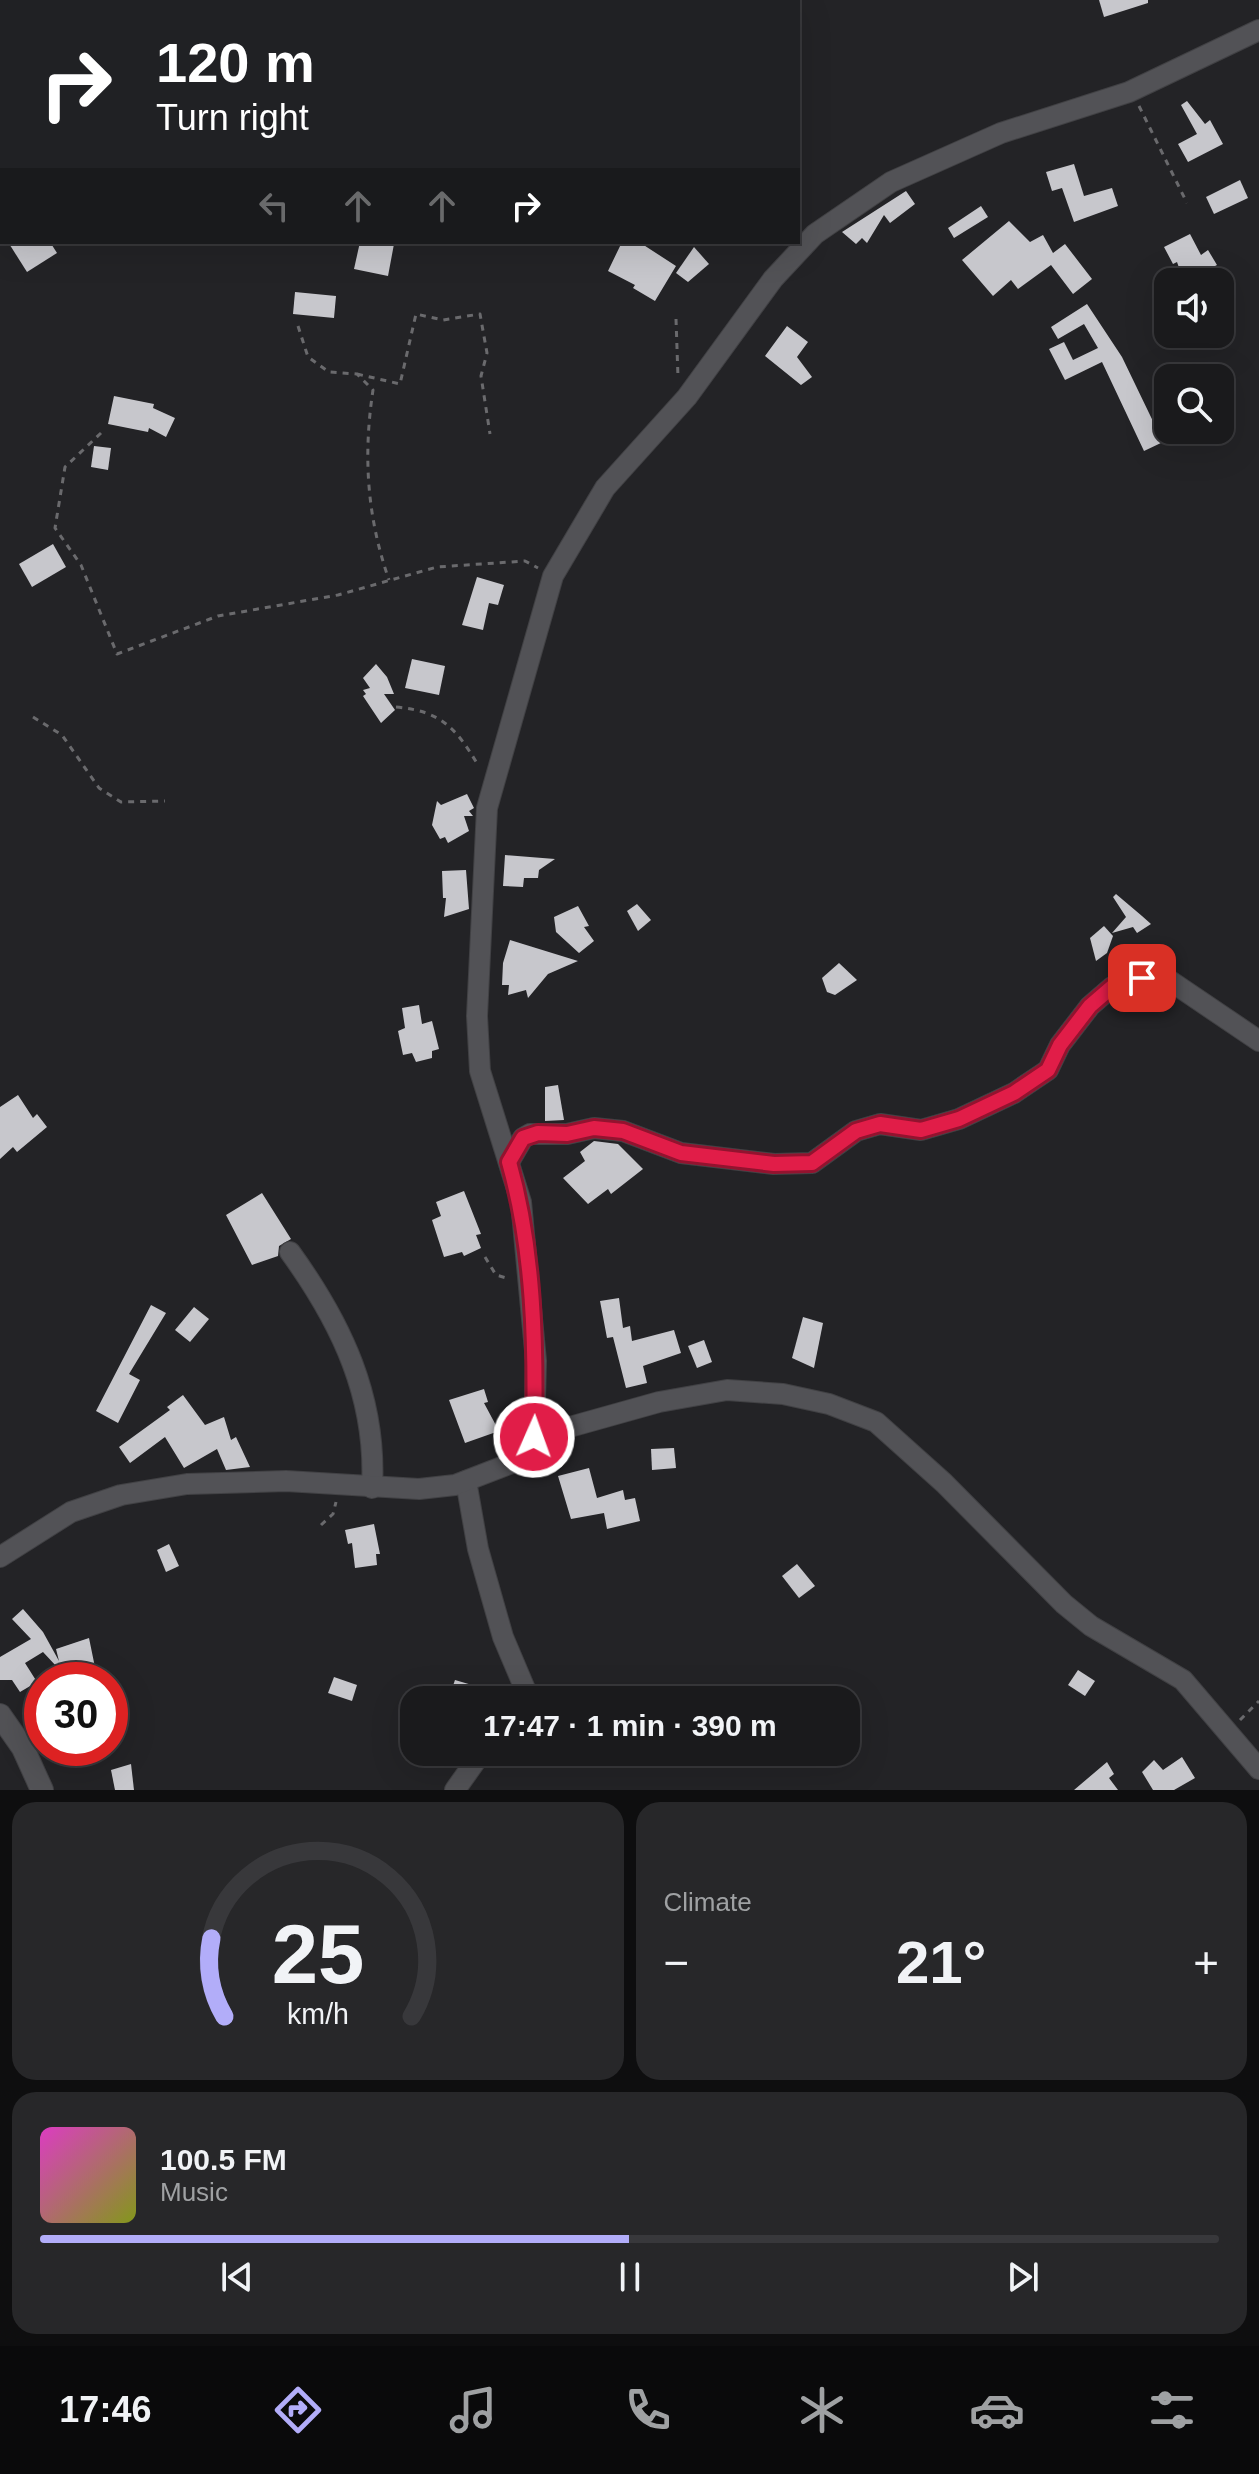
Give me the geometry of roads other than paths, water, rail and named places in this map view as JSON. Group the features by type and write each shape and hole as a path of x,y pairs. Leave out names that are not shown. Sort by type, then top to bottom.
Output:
{"street":[{"path":"534,1437 536,1361 521,1202 480,1071 478,1047 487,808 553,576 605,488 687,397 773,279 815,234 891,182 1001,133 1129,92 1259,30"},
{"path":"509,1162 523,1138 530,1134 567,1134 594,1128 623,1131 681,1153 774,1164 812,1163 856,1131 880,1124 921,1130 959,1119 1014,1093 1048,1070 1060,1045 1090,1006 1112,987 1142,978 1169,980 1259,1041"},
{"path":"290,1252 331,1311 363,1388 374,1452 372,1488"},
{"path":"0,1557 71,1512 121,1495 187,1484 286,1481 419,1489 466,1481 512,1463 534,1437 659,1402 727,1390 798,1397 876,1422 944,1483 1064,1604 1091,1626 1183,1680 1259,1769"},
{"path":"466,1481 478,1549 503,1637 524,1686"},
{"path":"0,1715 23,1748 42,1790"},
{"path":"455,1790 472,1766"}]}
